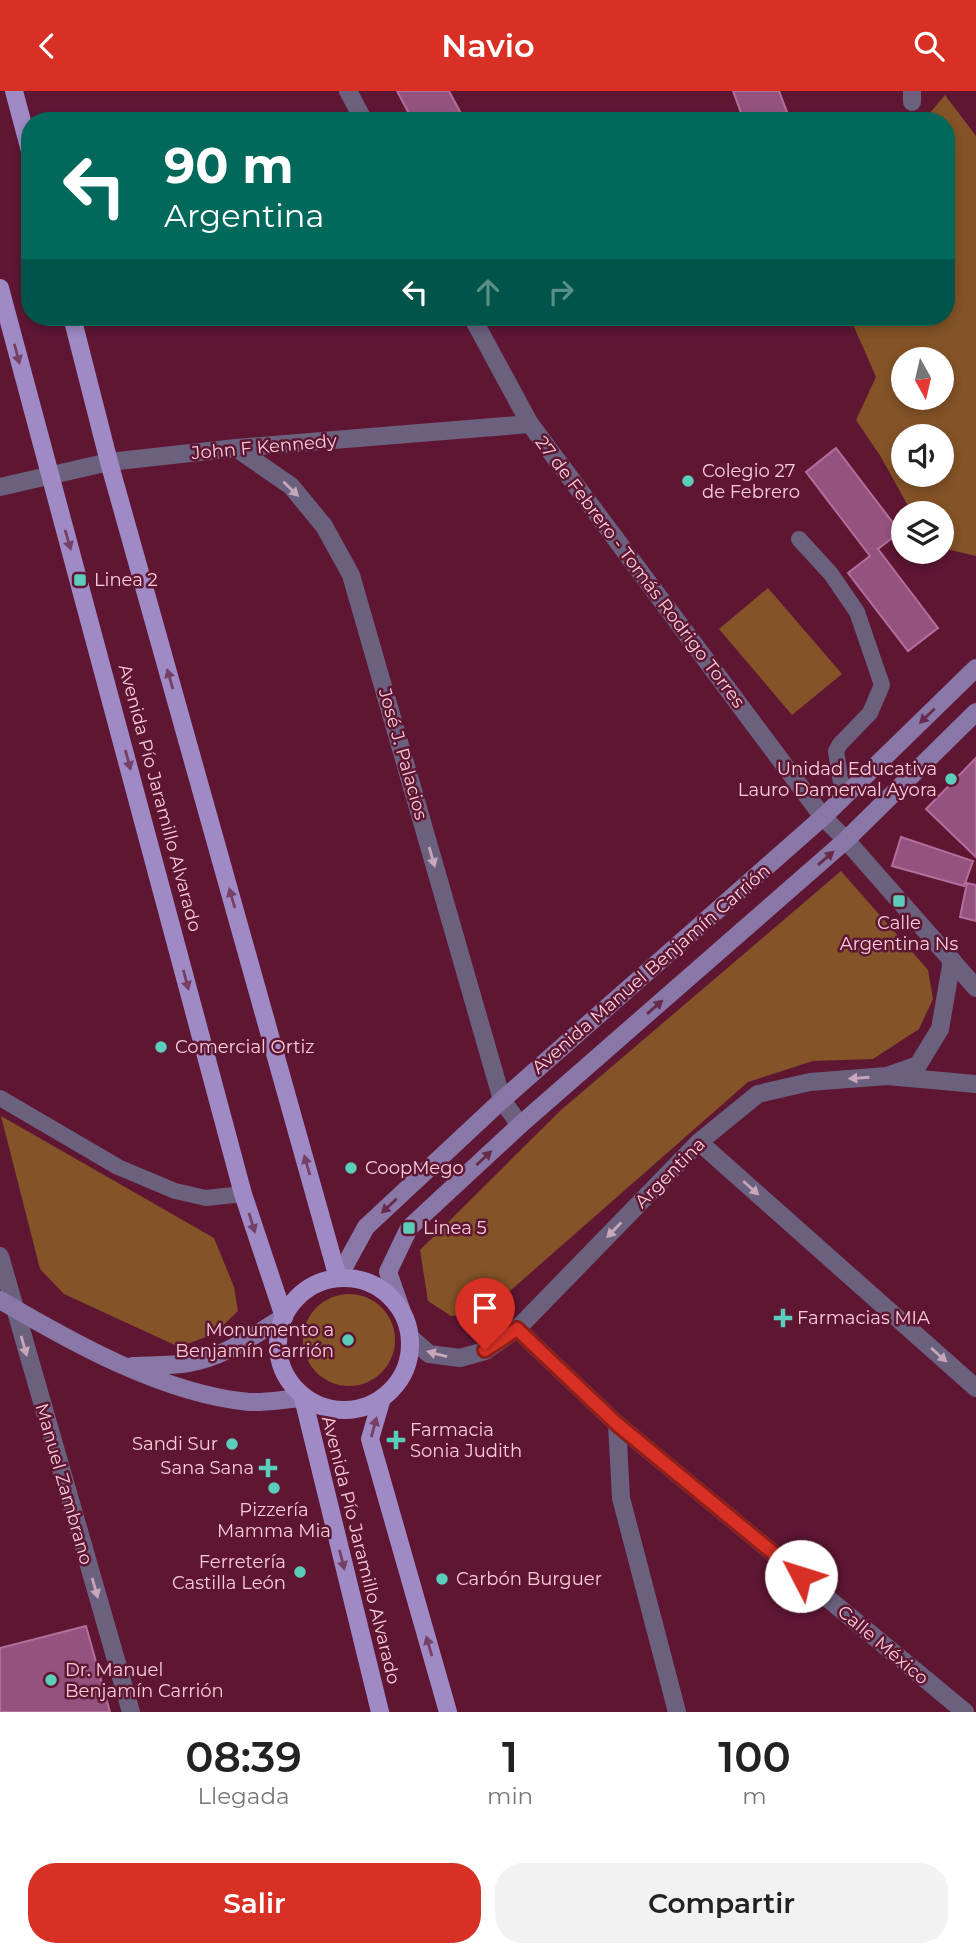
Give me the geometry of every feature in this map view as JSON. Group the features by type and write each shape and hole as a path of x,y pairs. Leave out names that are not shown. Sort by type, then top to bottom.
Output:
{"main road":[{"path":"14,91 21,117"},
{"name":"Avenida Pío Jaramillo Alvarado","path":"0,288 243,1194 284,1317"},
{"path":"74,326 109,462 338,1278"},
{"name":"Avenida Manuel Benjamín Carrión","path":"338,1278 366,1227 502,1100 823,817 976,668"},
{"name":"Avenida Manuel Benjamín Carrión","path":"401,1309 388,1272 409,1228 520,1125 846,840 976,712"},
{"path":"353,1277 368,1281 393,1297 401,1309 411,1338 410,1356 405,1372 382,1398 364,1406 344,1409 320,1407 303,1398 291,1387 283,1371 279,1335 284,1317 297,1298 316,1284 353,1277"},
{"path":"7,1304 125,1367 188,1390 250,1402 303,1398"},
{"path":"125,1367 190,1363 208,1358 284,1317"},
{"name":"Avenida Pío Jaramillo Alvarado","path":"303,1398 380,1712"},
{"name":"Avenida Pío Jaramillo Alvarado","path":"382,1398 370,1439 448,1712"}],"street":[{"path":"348,91 359,112"},
{"name":"27 de Febrero - Tomás Rodrigo Torres","path":"476,326 530,424 823,817 976,988"},
{"name":"John F Kennedy","path":"0,487 109,462 236,448 530,424"},
{"name":"José J. Palacios","path":"236,448 291,486 324,526 351,575 502,1100 520,1125"},
{"path":"887,1076 918,1065 940,1029 952,960"},
{"name":"Argentina","path":"411,1338 429,1354 460,1358 485,1350 517,1329 699,1142 758,1094 810,1082 887,1076 976,1084"},
{"path":"699,1142 976,1388"},
{"name":"Manuel Zambrano","path":"0,1256 7,1304 131,1712"},
{"name":"Calle México","path":"517,1329 617,1424 965,1712"},
{"path":"617,1424 621,1498 677,1712"}],"lane":[{"path":"799,539 831,574 857,612 882,685 870,713 836,751 843,795"},
{"path":"0,1098 118,1167 175,1191 206,1198 243,1194"}],"shaded area":[{"path":"945,95 976,136 976,556 954,551 954,501 905,501 898,487 954,487 954,424 891,424 891,475 856,420 876,377 854,326 955,326 955,112 931,112"},
{"path":"768,588 842,674 792,715 719,629"},
{"path":"841,871 928,970 933,999 919,1029 873,1059 813,1061 748,1082 486,1312 451,1316 428,1301 420,1250 561,1110"},
{"path":"1,1116 214,1238 234,1287 238,1311 214,1334 179,1347 64,1294 40,1269"},
{"path":"349,1294 367,1297 382,1307 392,1322 395,1340 392,1358 382,1373 367,1383 349,1386 331,1383 316,1373 306,1358 303,1340 306,1322 316,1307 331,1297"}],"building":[{"path":"397,91 449,91 460,112 408,112"},
{"path":"733,91 779,91 787,112 741,112"},
{"path":"836,448 891,520 891,539 878,549 938,628 908,651 848,573 870,556 806,472"},
{"path":"976,758 976,857 926,809"},
{"path":"901,837 973,861 964,886 892,866"},
{"path":"967,883 976,885 976,921 960,917"},
{"name":"Dr. Manuel Benjamín Carrión","path":"86,1626 110,1712 0,1712 0,1648"}],"place":[{"name":"Colegio 27 de Febrero","path":"688,481"},
{"name":"Linea 2","path":"80,580"},
{"name":"Unidad Educativa Lauro Damerval Ayora","path":"951,779"},
{"name":"Calle Argentina Ns","path":"899,901"},
{"name":"Comercial Ortiz","path":"161,1047"},
{"name":"CoopMego","path":"351,1168"},
{"name":"Linea 5","path":"409,1228"},
{"name":"Farmacias MIA","path":"783,1318"},
{"name":"Monumento a Benjamín Carrión","path":"348,1340"},
{"name":"Farmacia Sonia Judith","path":"396,1440"},
{"name":"Sandi Sur","path":"232,1444"},
{"name":"Sana Sana","path":"268,1468"},
{"name":"Pizzería Mamma Mia","path":"274,1488"},
{"name":"Ferretería Castilla León","path":"300,1572"},
{"name":"Carbón Burguer","path":"442,1579"},
{"name":"Dr. Manuel Benjamín Carrión","path":"51,1680"}],"route":[{"path":"485,1350 517,1329 617,1424 801,1576"}]}
